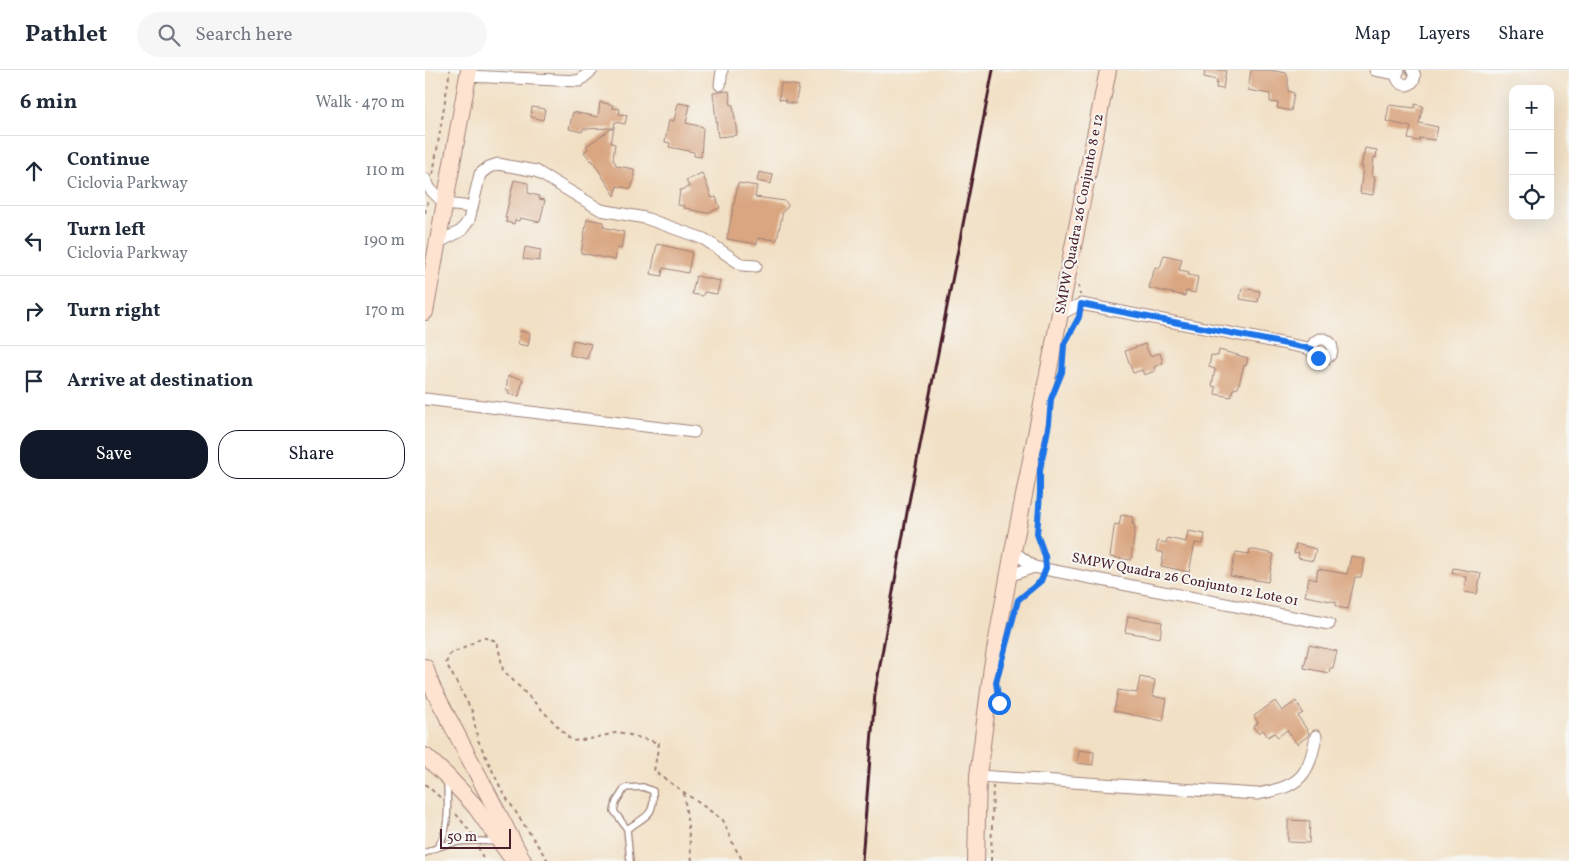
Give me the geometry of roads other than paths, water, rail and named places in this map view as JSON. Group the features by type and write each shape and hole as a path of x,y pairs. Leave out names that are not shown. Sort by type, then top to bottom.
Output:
{"street":[{"path":"426,306 469,73 579,81 591,70"},
{"path":"720,85 722,70"},
{"name":"SMPW Quadra 26 Conjunto 8 e 12","path":"976,861 985,777 992,667 1060,314 1072,281 1108,70"},
{"path":"1375,70 1398,72 1398,81 1407,85 1413,82 1412,70"},
{"path":"437,243 461,231 469,220 480,174 489,166 497,164 536,171 601,210 645,218 704,238 743,265 756,266"},
{"path":"427,186 445,204 472,207"},
{"path":"1072,281 1080,304"},
{"path":"1060,314 1080,304 1312,349"},
{"path":"425,399 694,432"},
{"name":"SMPW Quadra 26 Conjunto 12 Lote 01","path":"1013,551 1040,568 1329,624"},
{"path":"1009,576 1040,568"},
{"path":"425,667 431,687 523,861"},
{"path":"425,703 431,687"},
{"path":"985,777 1257,794 1278,790 1299,779 1312,757 1316,736"},
{"path":"425,756 475,806 514,861"}],"lane":[{"path":"438,846 444,838 446,830 447,776"},
{"path":"627,829 648,814 654,804 653,791 643,787 625,788 615,802 615,812 627,829 630,861"},
{"path":"425,853 438,846 455,841 500,842"}],"railway":[{"path":"862,861 875,693 908,507 993,70"}]}
